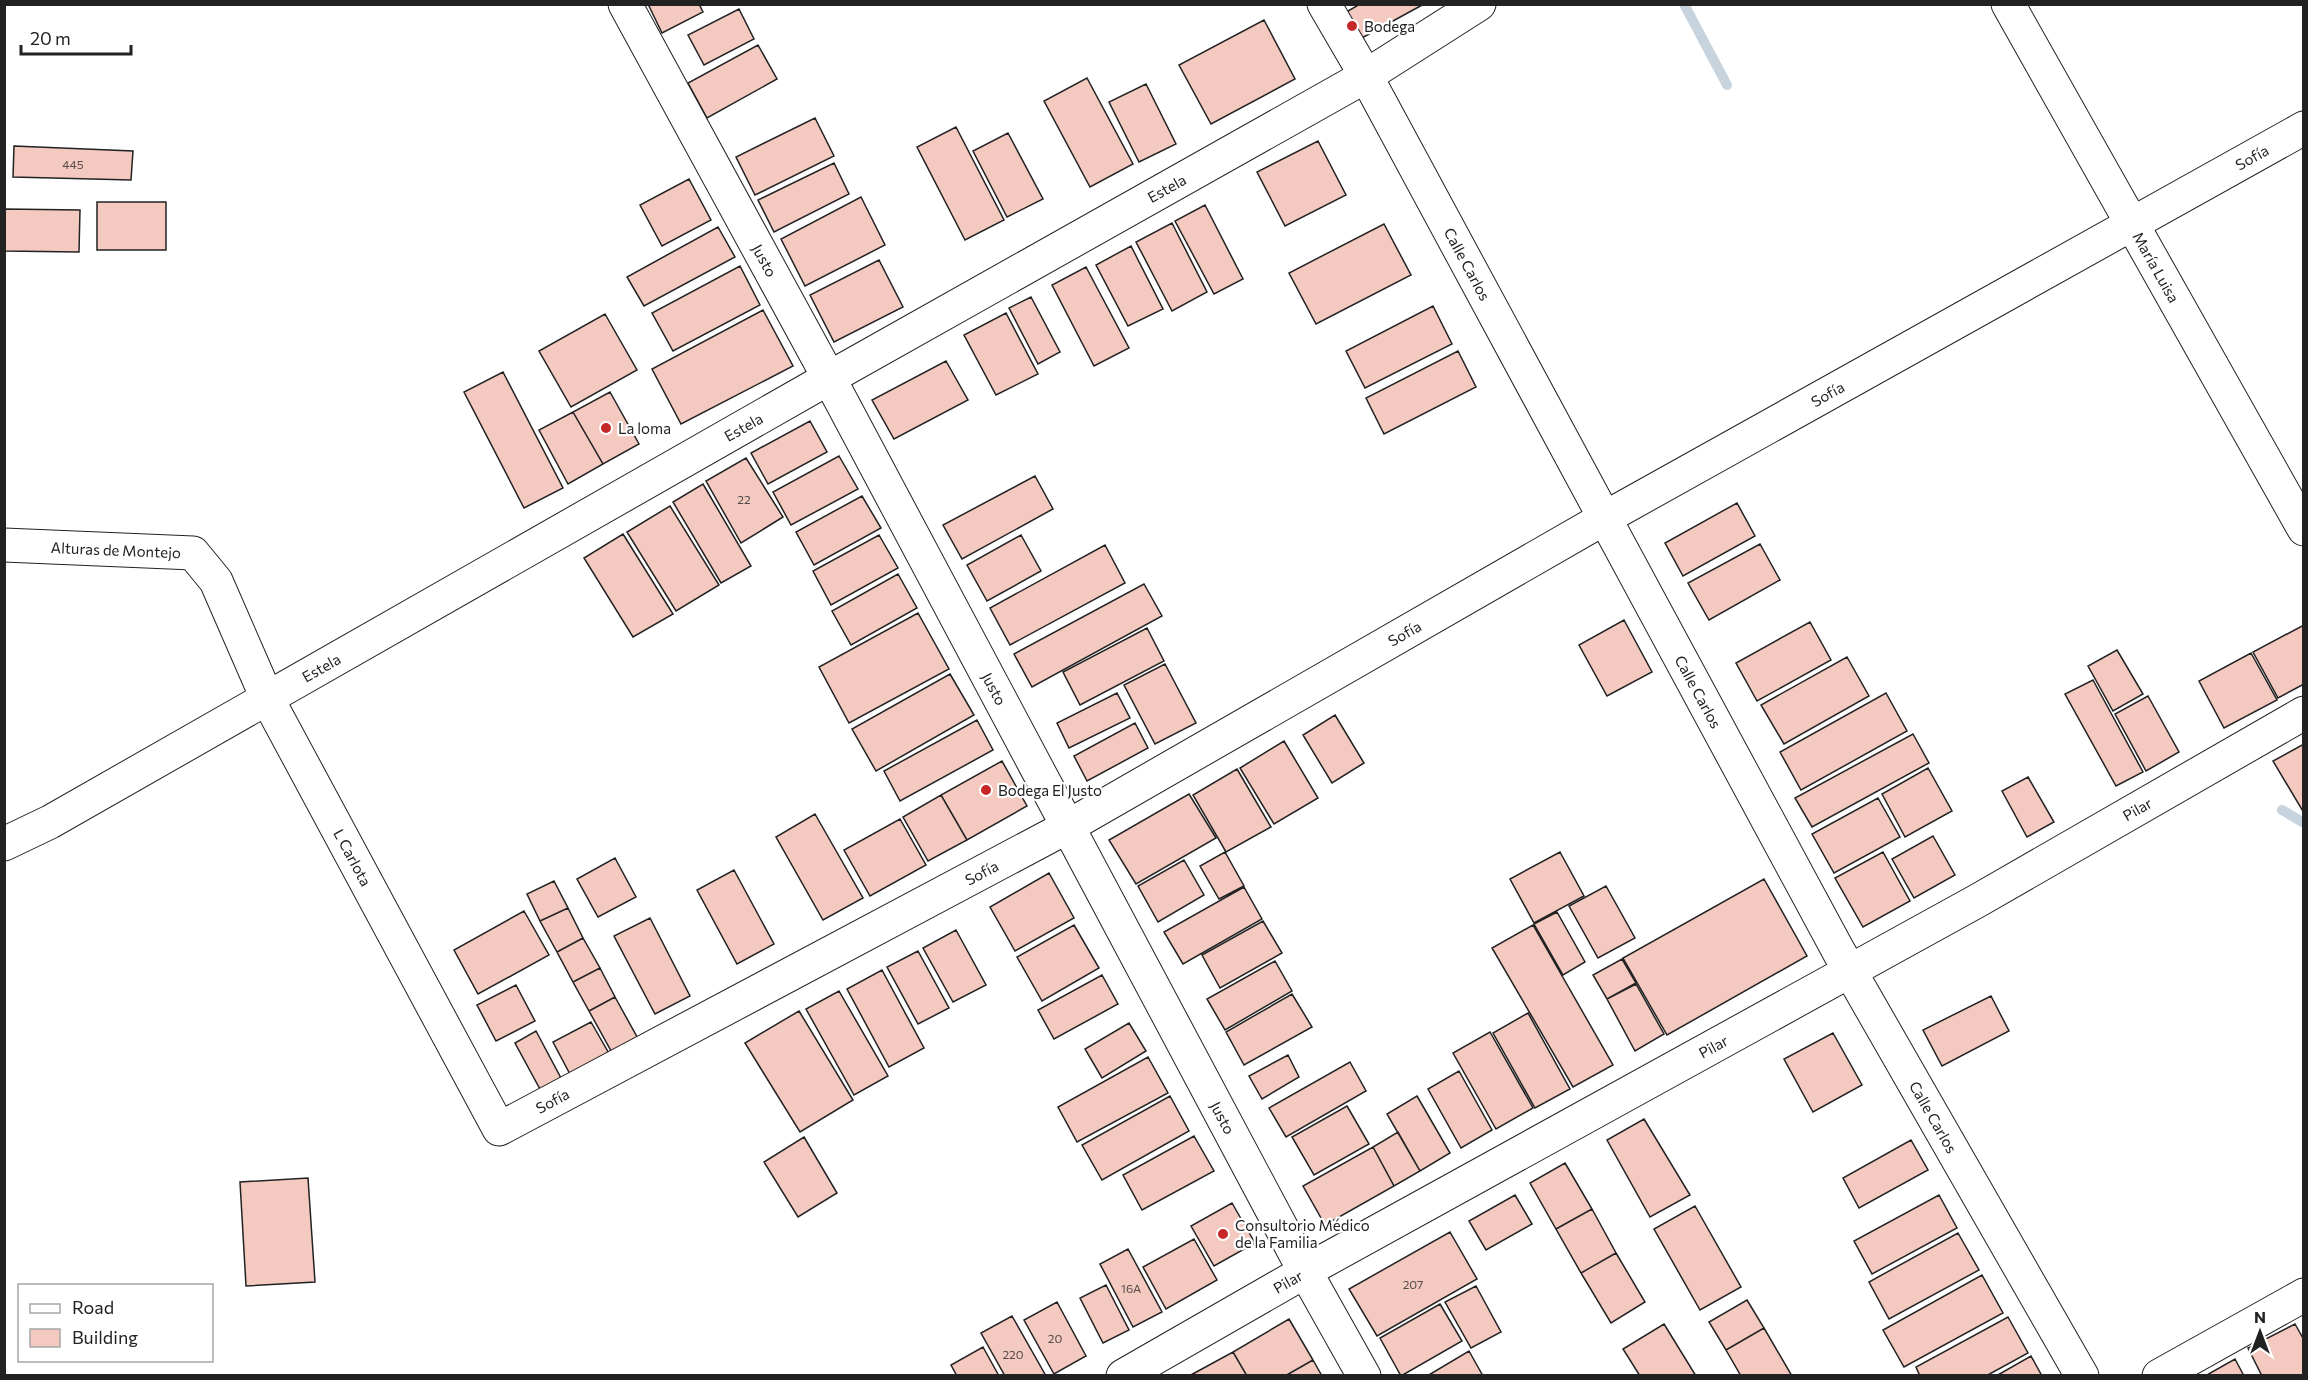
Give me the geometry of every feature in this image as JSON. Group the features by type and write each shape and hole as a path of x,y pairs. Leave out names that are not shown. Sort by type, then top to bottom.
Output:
{"street":[{"name":"Justo","path":"625,4 829,378 1305,1272 1364,1376"},
{"name":"Calle Carlos","path":"1324,4 1366,76 1603,519 1850,972 2082,1376"},
{"name":"Estela","path":"4,844 50,822 829,378 1366,76 1479,4"},
{"name":"María Luisa","path":"2008,4 2304,529"},
{"name":"Sofía","path":"500,1130 1067,827 1603,519 2304,128"},
{"name":"Alturas de Montejo","path":"4,545 193,553 216,580"},
{"name":"L Carlota","path":"216,580 267,698 500,1130"},
{"name":"Pilar","path":"1123,1376 1305,1272 2028,873 2304,713"},
{"path":"2158,1376 2304,1295"}],"building":[{"path":"648,4 699,4 703,12 662,33"},
{"path":"1360,4 1424,4 1351,44 1336,18"},
{"path":"739,9 754,39 704,65 688,35"},
{"path":"1264,20 1295,79 1211,124 1179,65"},
{"path":"758,45 777,79 707,118 688,83"},
{"path":"1087,78 1133,164 1090,187 1044,101"},
{"path":"1146,84 1176,144 1139,162 1109,102"},
{"path":"815,118 834,156 755,195 736,157"},
{"path":"956,127 1004,220 965,240 917,147"},
{"path":"1008,133 1043,199 1007,217 973,151"},
{"path":"1318,141 1346,195 1285,226 1257,172"},
{"path":"14,146 133,151 131,180 13,177"},
{"path":"834,163 849,194 774,232 758,200"},
{"path":"689,179 711,220 662,246 640,205"},
{"path":"861,197 885,245 805,286 781,239"},
{"path":"97,202 166,202 166,250 97,250"},
{"path":"1205,205 1243,279 1214,294 1175,221"},
{"path":"4,209 80,210 79,252 4,251"},
{"path":"1172,223 1207,292 1172,311 1136,242"},
{"path":"1384,224 1411,275 1316,324 1289,273"},
{"path":"718,227 735,257 644,306 627,277"},
{"path":"1131,246 1163,309 1128,326 1096,265"},
{"path":"879,260 903,307 834,342 810,295"},
{"path":"740,266 760,305 673,351 652,313"},
{"path":"1086,267 1129,348 1094,366 1052,285"},
{"path":"1031,297 1060,352 1038,364 1009,308"},
{"path":"1433,306 1452,344 1365,388 1346,351"},
{"path":"763,310 793,366 681,424 652,369"},
{"path":"1006,313 1038,374 996,395 964,335"},
{"path":"605,314 637,370 571,407 539,351"},
{"path":"1458,351 1476,387 1384,434 1366,398"},
{"path":"946,361 968,400 894,439 872,400"},
{"path":"503,372 563,488 524,508 464,392"},
{"name":"La loma","path":"610,392 639,444 603,464 573,412"},
{"path":"573,412 603,464 568,484 539,430"},
{"path":"810,421 827,452 768,484 751,453"},
{"path":"839,456 858,489 791,525 773,492"},
{"path":"746,458 783,517 741,543 706,481"},
{"path":"1035,476 1053,509 962,559 943,525"},
{"path":"703,484 751,566 721,583 673,502"},
{"path":"862,496 881,528 814,565 796,532"},
{"path":"1737,503 1755,536 1683,576 1665,543"},
{"path":"670,506 719,585 676,611 627,532"},
{"path":"623,534 673,614 633,637 584,558"},
{"path":"879,535 898,568 831,605 813,571"},
{"path":"1021,535 1041,571 987,601 967,565"},
{"path":"1760,544 1780,580 1709,620 1688,583"},
{"path":"1105,545 1125,583 1010,645 990,608"},
{"path":"898,574 917,608 851,645 832,611"},
{"path":"1144,584 1162,616 1032,687 1014,654"},
{"path":"918,613 949,669 849,723 819,667"},
{"path":"1624,620 1652,672 1607,696 1579,645"},
{"path":"1810,622 1831,660 1757,701 1736,663"},
{"path":"2304,625 2304,684 2278,698 2253,652"},
{"path":"1147,628 1164,661 1080,705 1063,672"},
{"path":"2117,650 2143,694 2113,711 2088,666"},
{"path":"2251,653 2277,700 2224,728 2199,681"},
{"path":"1847,657 1869,696 1784,744 1761,705"},
{"path":"1165,664 1196,723 1155,744 1124,685"},
{"path":"950,674 974,715 876,771 852,729"},
{"path":"2093,680 2143,772 2116,786 2065,694"},
{"path":"1117,693 1130,718 1069,748 1057,723"},
{"path":"1886,693 1907,731 1801,790 1780,752"},
{"path":"2148,696 2179,752 2146,771 2115,714"},
{"path":"1335,715 1364,763 1332,783 1303,735"},
{"path":"977,720 993,750 900,801 884,771"},
{"path":"1135,723 1148,748 1087,781 1074,756"},
{"path":"1913,734 1929,763 1812,827 1795,798"},
{"path":"1284,741 1318,798 1274,824 1240,768"},
{"path":"2304,744 2304,813 2273,761"},
{"path":"1002,761 1027,806 967,840 941,795"},
{"path":"1928,768 1952,811 1905,837 1882,794"},
{"path":"1237,769 1271,827 1226,852 1193,795"},
{"path":"2028,777 2054,822 2027,837 2002,791"},
{"path":"1189,794 1216,838 1136,884 1109,840"},
{"path":"941,795 967,840 928,861 903,817"},
{"path":"1878,798 1900,837 1834,873 1812,834"},
{"path":"815,814 863,898 823,920 776,837"},
{"path":"900,819 926,865 870,896 844,850"},
{"path":"1933,836 1955,875 1914,898 1892,859"},
{"path":"1225,852 1244,886 1219,899 1200,866"},
{"path":"1560,852 1584,896 1534,923 1510,879"},
{"path":"1883,852 1910,901 1863,927 1835,878"},
{"path":"615,858 636,897 598,917 577,879"},
{"path":"1184,860 1204,895 1158,922 1138,886"},
{"path":"734,870 774,944 737,964 697,890"},
{"path":"1049,873 1074,918 1015,951 990,907"},
{"path":"1764,879 1807,956 1667,1035 1623,958"},
{"path":"554,881 568,908 540,921 527,894"},
{"path":"1606,886 1635,938 1598,958 1569,906"},
{"path":"1244,887 1262,919 1183,964 1164,932"},
{"path":"568,908 583,938 557,952 540,921"},
{"path":"524,911 549,955 478,994 454,950"},
{"path":"1557,912 1585,962 1563,975 1534,924"},
{"path":"650,918 690,996 655,1014 614,936"},
{"path":"1263,921 1282,953 1220,988 1202,955"},
{"path":"1074,925 1099,968 1042,1001 1017,957"},
{"path":"1533,925 1613,1065 1573,1087 1492,948"},
{"path":"956,930 986,985 953,1002 923,948"},
{"path":"583,938 600,968 573,982 557,952"},
{"path":"918,951 949,1008 918,1024 887,967"},
{"path":"1622,959 1636,983 1607,999 1593,975"},
{"path":"1275,961 1292,991 1225,1030 1207,999"},
{"path":"600,968 615,997 589,1011 573,982"},
{"path":"882,970 924,1048 889,1067 847,989"},
{"path":"1102,975 1118,1004 1054,1039 1038,1010"},
{"path":"1636,984 1664,1034 1635,1051 1607,999"},
{"path":"516,985 535,1021 496,1041 477,1005"},
{"path":"839,991 888,1076 854,1095 806,1009"},
{"path":"1292,994 1312,1027 1244,1065 1226,1032"},
{"path":"1991,996 2009,1031 1942,1066 1923,1030"},
{"path":"615,997 641,1044 615,1058 589,1011"},
{"path":"799,1011 853,1100 800,1132 745,1043"},
{"path":"1528,1013 1570,1089 1535,1108 1493,1033"},
{"path":"591,1022 611,1057 572,1078 553,1042"},
{"path":"1129,1023 1146,1051 1102,1078 1085,1049"},
{"path":"536,1031 562,1080 541,1091 515,1043"},
{"path":"1490,1032 1533,1108 1496,1129 1453,1053"},
{"path":"1833,1033 1862,1085 1813,1112 1784,1059"},
{"path":"1288,1055 1299,1077 1262,1099 1249,1076"},
{"path":"1148,1057 1168,1093 1077,1142 1058,1107"},
{"path":"1350,1062 1366,1091 1286,1137 1269,1108"},
{"path":"1459,1071 1492,1130 1461,1148 1428,1089"},
{"path":"1170,1096 1189,1131 1102,1180 1082,1145"},
{"path":"1417,1096 1450,1153 1420,1171 1387,1114"},
{"path":"1347,1106 1369,1144 1314,1175 1292,1137"},
{"path":"1644,1119 1690,1195 1650,1217 1607,1140"},
{"path":"1398,1132 1420,1171 1394,1186 1373,1147"},
{"path":"1194,1136 1214,1171 1142,1210 1123,1175"},
{"path":"804,1137 837,1193 798,1217 764,1162"},
{"path":"1911,1140 1928,1170 1859,1208 1843,1178"},
{"path":"1373,1147 1394,1186 1325,1225 1303,1186"},
{"path":"1565,1163 1592,1209 1556,1229 1530,1183"},
{"path":"308,1178 315,1282 246,1286 240,1182"},
{"path":"1515,1195 1532,1224 1486,1250 1469,1221"},
{"path":"1939,1195 1957,1228 1872,1274 1854,1241"},
{"name":"Consultorio Médico de la Familia","path":"1232,1203 1255,1243 1214,1266 1191,1226"},
{"path":"1695,1206 1741,1287 1700,1310 1654,1229"},
{"path":"1592,1209 1616,1253 1581,1273 1556,1229"},
{"path":"1450,1232 1477,1279 1377,1336 1349,1289"},
{"path":"1958,1233 1979,1270 1889,1319 1869,1282"},
{"path":"1194,1239 1217,1280 1166,1309 1143,1267"},
{"path":"1128,1249 1162,1312 1133,1327 1100,1264"},
{"path":"1616,1253 1645,1302 1611,1323 1581,1273"},
{"path":"1982,1275 2003,1313 1904,1367 1883,1330"},
{"path":"1106,1285 1129,1330 1103,1343 1080,1298"},
{"path":"1476,1286 1501,1332 1471,1348 1445,1302"},
{"path":"1747,1300 1764,1328 1726,1350 1709,1322"},
{"path":"1057,1302 1086,1356 1054,1374 1024,1320"},
{"path":"1440,1304 1462,1341 1401,1376 1380,1338"},
{"path":"1012,1316 1046,1376 1005,1376 981,1333"},
{"path":"2008,1317 2028,1353 1986,1376 1920,1376 1916,1367"},
{"path":"1289,1319 1313,1360 1285,1376 1247,1376 1233,1352"},
{"path":"1664,1324 1696,1376 1640,1376 1623,1349"},
{"path":"2295,1324 2304,1340 2304,1376 2262,1376 2248,1348"},
{"path":"1764,1328 1792,1376 1741,1376 1726,1350"},
{"path":"983,1347 999,1376 957,1376 951,1365"},
{"path":"1469,1351 1483,1376 1427,1376"},
{"path":"1233,1352 1247,1376 1189,1376"},
{"path":"2031,1356 2042,1376 1996,1376"},
{"path":"2235,1359 2244,1376 2205,1376"},
{"path":"1313,1360 1322,1376 1285,1376"}],"waterway":[{"path":"1684,4 1727,85"},
{"path":"2282,810 2304,823"}],"place":[{"name":"Bodega","path":"1352,26"},
{"name":"La loma","path":"606,428"},
{"name":"Bodega El Justo","path":"986,790"},
{"name":"Consultorio Médico de la Familia","path":"1223,1234"}]}
